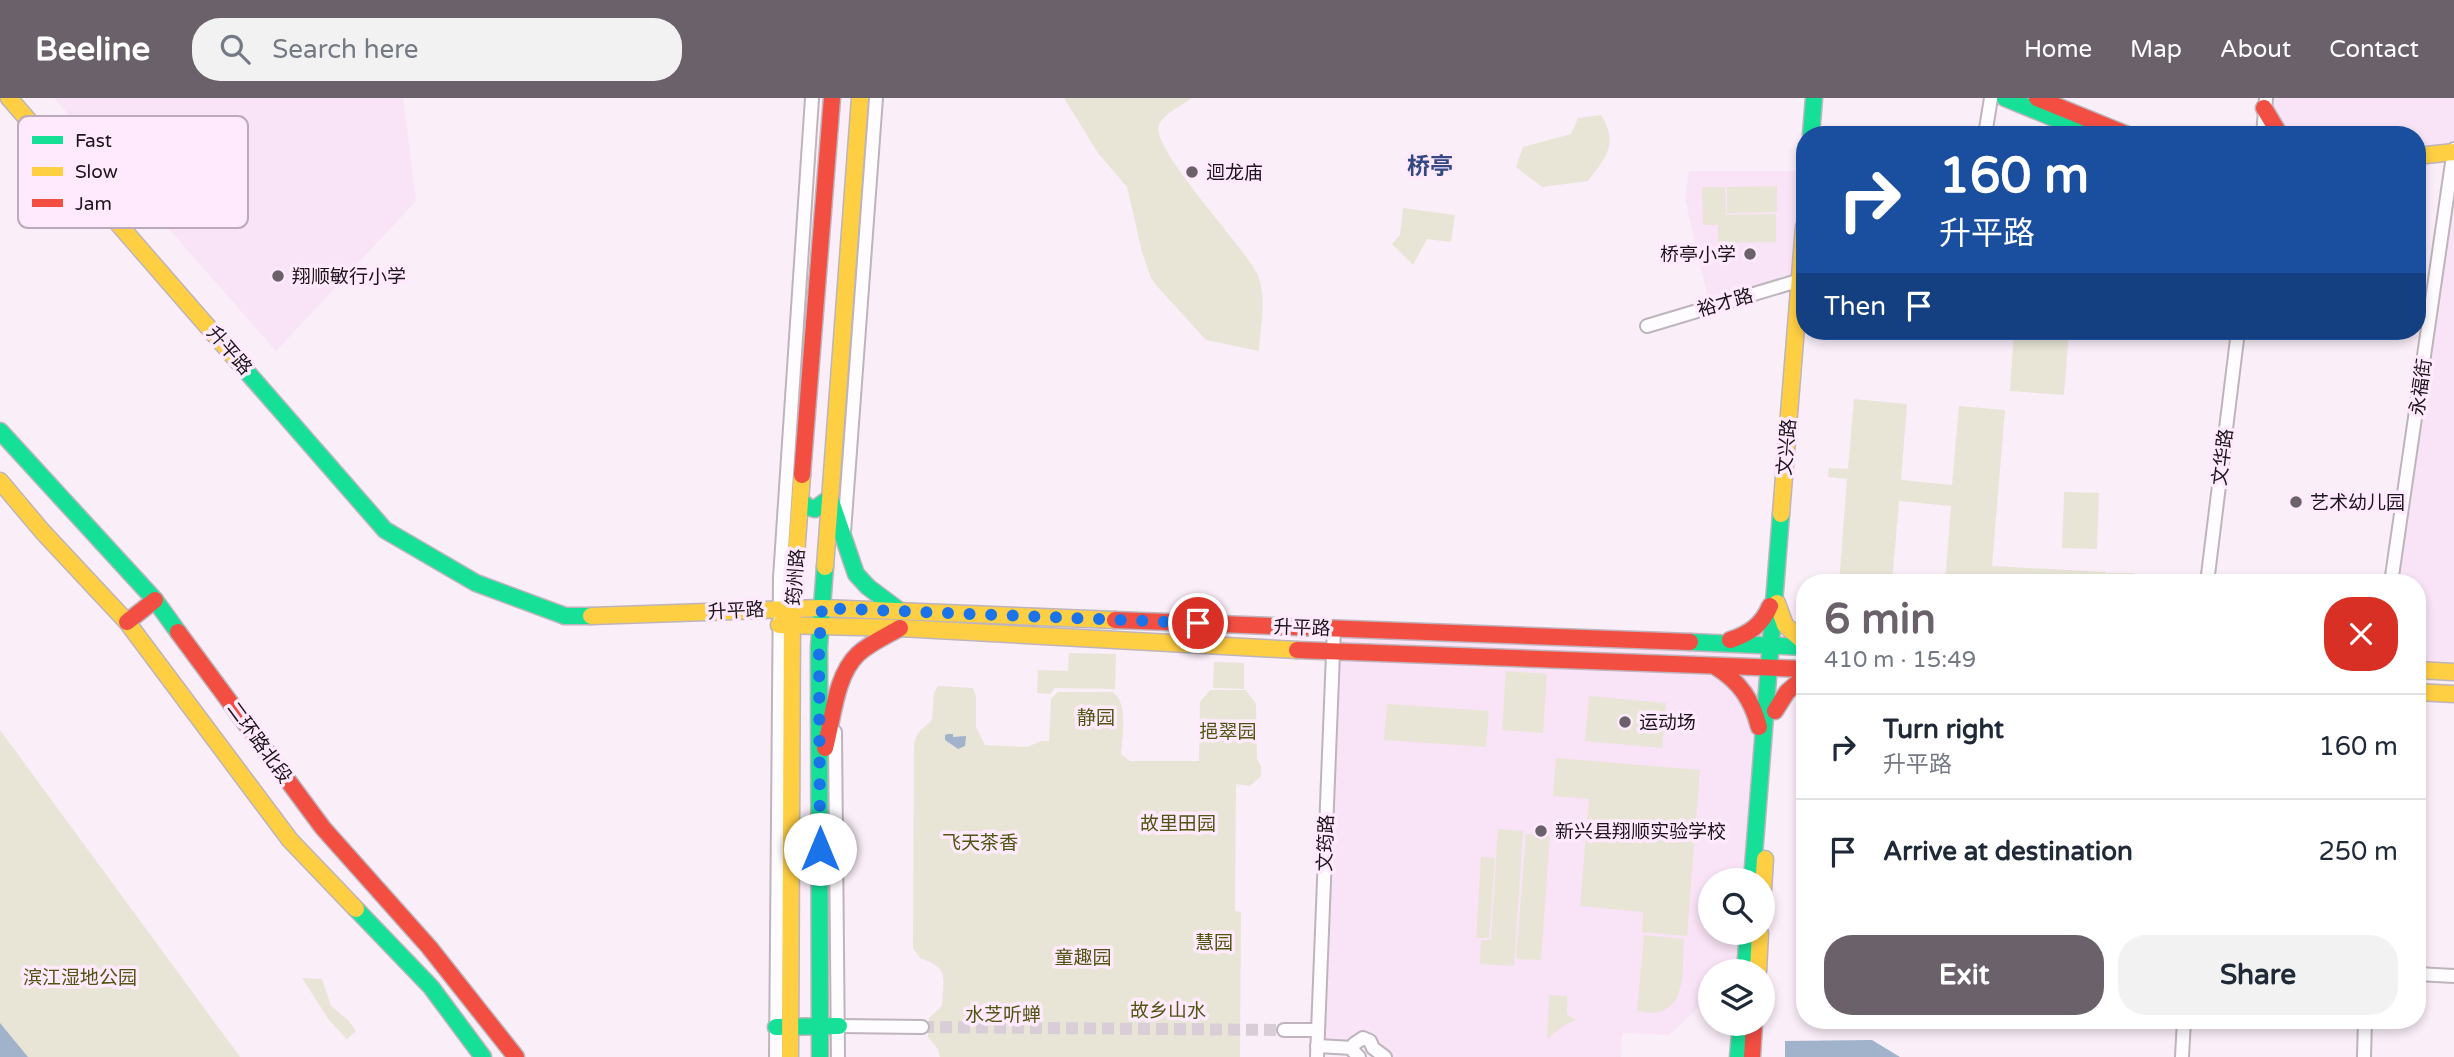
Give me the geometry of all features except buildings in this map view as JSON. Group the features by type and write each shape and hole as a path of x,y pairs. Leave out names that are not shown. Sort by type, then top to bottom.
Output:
{"street":[{"name":"升平路","path":"9,98 25,116"},
{"path":"785,608 783,507 812,98"},
{"name":"筠州路","path":"790,1057 783,1027 785,608 800,500 832,98"},
{"name":"筠州路","path":"820,1057 821,626 859,98"},
{"path":"844,536 876,98"},
{"path":"1812,126 1814,98"},
{"path":"1986,126 1991,98"},
{"path":"2005,98 2073,126"},
{"path":"2037,98 2106,126"},
{"path":"2264,126 2265,103"},
{"path":"2265,103 2276,126"},
{"path":"2426,156 2454,155"},
{"path":"2426,162 2454,155"},
{"name":"永福街","path":"2392,574 2454,155"},
{"name":"升平路","path":"122,228 385,530 476,583 565,616 822,608 1796,644"},
{"name":"裕才路","path":"1647,326 1796,282"},
{"name":"文兴路","path":"1753,868 1797,340"},
{"name":"文华路","path":"2208,574 2237,340"},
{"name":"二环路北段","path":"0,431 155,600 323,828 429,947 516,1057"},
{"name":"二环路北段","path":"0,481 42,531 127,622 290,840 431,987 483,1057"},
{"path":"800,500 813,510 821,508 830,498 856,573 868,587 901,611"},
{"path":"1718,643 1749,635 1760,625 1775,593"},
{"path":"1775,593 1785,625 1796,636"},
{"path":"127,622 155,600"},
{"name":"升平路","path":"785,625 900,628 1333,651 1796,669"},
{"path":"820,768 845,672 854,658 867,647 900,628"},
{"name":"文筠路","path":"1317,1051 1334,628"},
{"path":"1713,666 1743,686 1752,701 1763,743"},
{"name":"文兴路","path":"1765,868 1776,711 1769,668"},
{"path":"2426,670 2454,672"},
{"path":"1776,711 1784,695 1796,684"},
{"path":"2426,692 2454,694"},
{"path":"834,717 838,1057"},
{"path":"2426,974 2454,976"},
{"path":"775,1057 783,1027 922,1027"},
{"path":"2182,1057 2183,1029"},
{"path":"2364,1057 2365,1029"},
{"path":"1284,1030 1318,1030"},
{"path":"1738,1057 1740,1036"},
{"path":"1752,1057 1753,1036"},
{"path":"1317,1051 1356,1052 1356,1041 1363,1038 1370,1041 1370,1053 1384,1057"}],"shaded area":[{"name":"翔顺敏行小学","path":"54,98 403,98 416,201 276,351 168,228 248,228 248,116 70,116"},
{"path":"2266,98 2454,98 2454,672 2426,670 2426,574 2392,574 2452,158 2426,160 2426,126 2274,126"},
{"name":"桥亭小学","path":"1689,171 1796,171 1796,281 1710,307 1685,199"},
{"name":"新兴县翔顺实验学校","path":"1334,628 1771,645 1753,868 1698,868 1698,945 1747,945 1746,959 1698,959 1698,1008 1669,1035 1622,1033 1621,1057 1385,1057 1373,1048 1317,1046"}],"green space":[{"path":"1064,98 1192,98 1161,121 1160,137 1183,175 1258,276 1263,304 1259,351 1206,340 1156,285 1142,252 1127,187 1098,153"},
{"path":"1601,115 1610,142 1605,157 1588,181 1542,187 1516,167 1523,147 1571,134 1578,118"},
{"path":"1777,186 1777,212 1727,213 1727,187"},
{"path":"1702,187 1725,187 1726,215 1776,214 1776,242 1718,243 1718,225 1703,225"},
{"path":"1403,208 1455,215 1451,242 1427,239 1413,265 1392,244 1400,235"},
{"path":"2013,340 2068,340 2064,395 2010,391"},
{"path":"1854,399 1907,404 1901,480 1952,485 1959,406 2005,410 1992,566 2106,574 1946,574 1951,506 1899,501 1893,574 1840,574 1847,479 1828,477 1829,468 1848,469"},
{"path":"2064,492 2099,493 2097,549 2062,548"},
{"path":"1069,653 1116,654 1115,689 1055,688 1050,694 1037,693 1038,670 1068,671"},
{"path":"1214,662 1244,663 1244,689 1213,688"},
{"path":"1506,671 1547,674 1543,733 1502,730"},
{"path":"938,686 973,688 976,696 976,727 985,745 1027,747 1041,741 1049,741 1051,699 1058,692 1113,692 1123,713 1121,754 1130,761 1199,761 1200,702 1210,690 1246,690 1256,704 1257,759 1261,766 1261,776 1250,786 1236,784 1235,911 1241,912 1240,1057 940,1057 938,1049 928,1037 929,1018 942,1006 943,975 936,966 920,958 913,948 914,743 918,733 932,720 934,693"},
{"name":"运动场","path":"1589,696 1666,703 1662,748 1585,741"},
{"path":"1387,704 1489,711 1486,747 1384,740"},
{"name":"滨江湿地公园","path":"0,730 240,1057 0,1057"},
{"path":"1556,758 1700,770 1687,936 1642,932 1643,912 1580,906 1589,799 1553,796"},
{"path":"1498,829 1523,831 1514,966 1480,964 1481,940 1491,940"},
{"path":"1526,834 1550,836 1541,960 1516,959"},
{"path":"1481,857 1495,858 1489,938 1476,938"},
{"path":"1644,935 1684,939 1679,991 1668,1008 1657,1013 1637,1011"},
{"path":"302,978 322,979 331,1006 348,1020 356,1031 347,1039 329,1020"},
{"path":"1549,995 1567,996 1567,1014 1576,1020 1566,1024 1547,1039"}],"water":[{"path":"953,734 953,737 966,736 965,746 958,749 945,740 945,735"},
{"path":"0,1023 28,1057 0,1057"},
{"path":"1872,1040 1900,1057 1785,1057 1785,1041"}],"tunnel":[{"path":"922,1027 1284,1030"}],"traffic: fast":[{"path":"1812,126 1814,98"},
{"path":"2005,98 2073,126"},
{"path":"234,357 385,530 476,583 565,616 591,616"},
{"path":"0,431 155,600 178,632"},
{"path":"800,500 815,509 830,498 856,574 868,587 900,611"},
{"path":"1753,868 1781,514"},
{"path":"820,1057 819,647 825,567"},
{"path":"1690,642 1796,647"},
{"path":"356,909 431,987 483,1057"},
{"path":"1746,959 1747,945"},
{"path":"776,1027 839,1026"},
{"path":"1738,1057 1740,1036"}],"traffic: slow":[{"path":"9,98 25,116"},
{"path":"825,567 860,98"},
{"path":"2426,155 2454,152"},
{"path":"122,228 234,357"},
{"path":"1781,514 1796,327"},
{"path":"790,1057 792,608 802,475"},
{"path":"0,481 42,531 127,622 290,840 356,909"},
{"path":"1777,603 1785,625 1796,635"},
{"path":"591,616 822,608 1115,620"},
{"path":"779,625 900,628 1297,650"},
{"path":"2426,670 2454,672"},
{"path":"2426,692 2454,694"},
{"path":"1764,868 1765,859"},
{"path":"1759,945 1759,959"}],"traffic: jam":[{"path":"802,475 832,98"},
{"path":"2037,98 2106,126"},
{"path":"2264,108 2275,126"},
{"path":"127,622 155,600"},
{"path":"1730,640 1754,628 1770,606"},
{"path":"1115,620 1690,642"},
{"path":"825,748 836,698 850,663 868,646 900,628"},
{"path":"178,632 323,828 429,947 516,1057"},
{"path":"1297,650 1796,669"},
{"path":"1716,667 1744,692 1759,727"},
{"path":"1775,711 1787,692 1796,684"},
{"path":"1752,1057 1753,1036"}],"place":[{"name":"迴龙庙","path":"1192,172"},
{"name":"桥亭小学","path":"1750,254"},
{"name":"翔顺敏行小学","path":"278,276"},
{"name":"艺术幼儿园","path":"2296,502"},
{"name":"运动场","path":"1625,722"},
{"name":"新兴县翔顺实验学校","path":"1541,831"}],"district":[{"name":"桥亭","path":"1430,166"}],"route":[{"path":"820,849 819,647 822,608 1198,623"}],"park label":[{"name":"静园","path":"1096,717"},
{"name":"挹翠园","path":"1228,731"},
{"name":"故里田园","path":"1178,823"},
{"name":"飞天茶香","path":"980,842"},
{"name":"慧园","path":"1214,942"},
{"name":"童趣园","path":"1083,957"},
{"name":"故乡山水","path":"1168,1010"},
{"name":"水芝听蝉","path":"1003,1014"}]}
